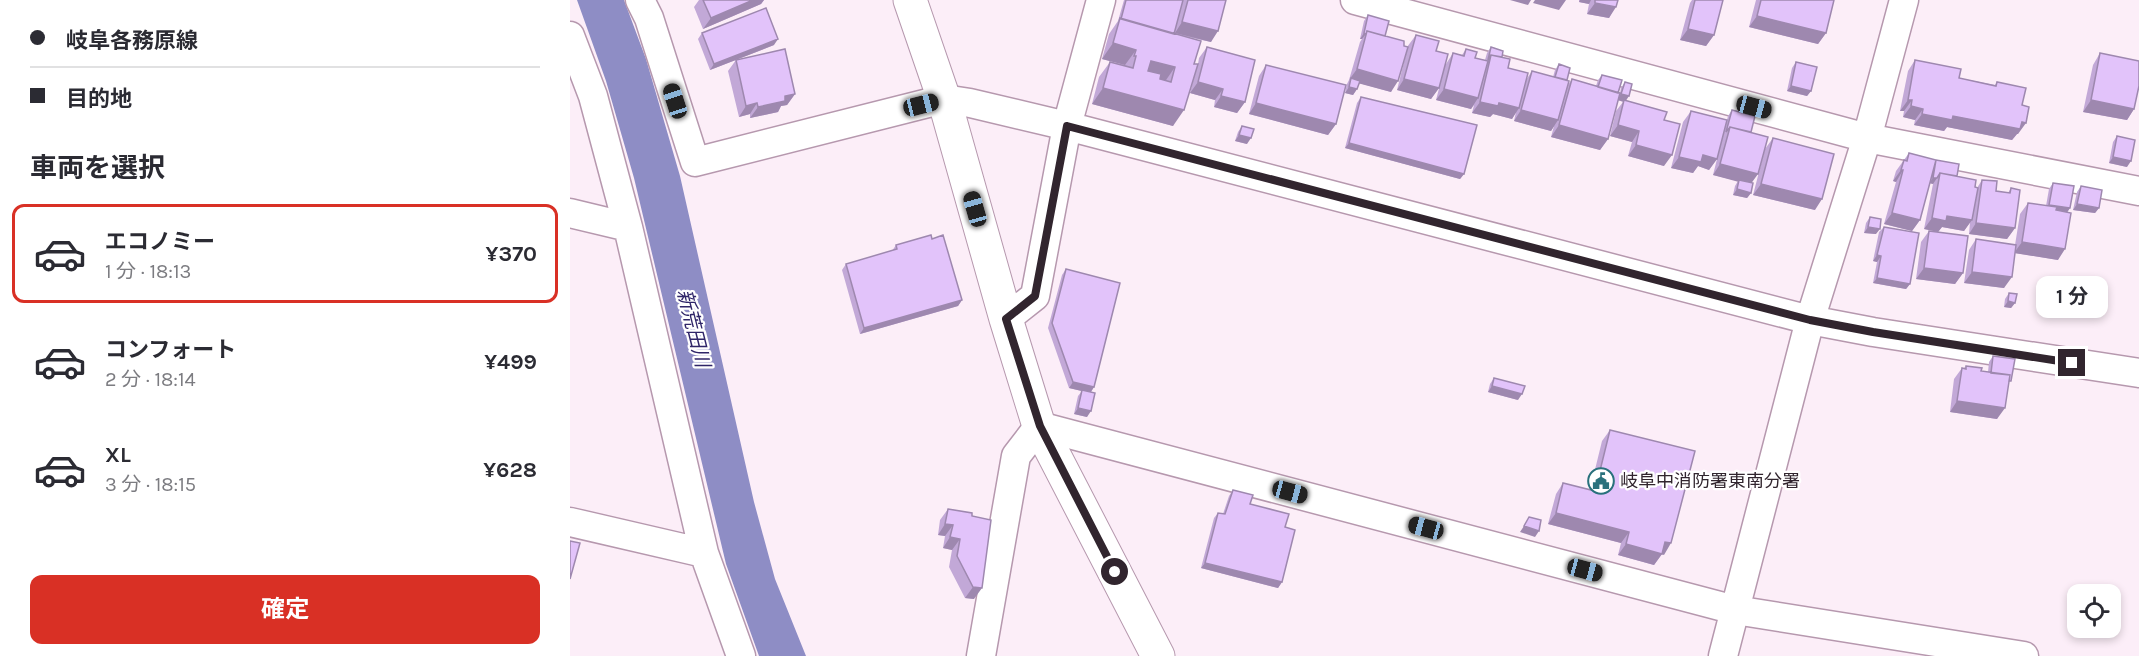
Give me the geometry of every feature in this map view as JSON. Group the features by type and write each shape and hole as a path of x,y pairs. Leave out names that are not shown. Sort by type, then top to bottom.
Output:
{"main road":[{"path":"910,0 944,99 1006,319 1040,426 1158,656"}],"street":[{"path":"640,0 649,18 695,162 944,99 1067,126 1810,320 1873,332 2139,373"},
{"path":"1006,319 1035,296 1067,126 1101,0"},
{"path":"1355,0 1867,138 2139,191"},
{"path":"1723,656 1810,320 1867,138 1904,0"},
{"path":"570,36 593,96 628,227 704,553 741,656"},
{"path":"570,213 628,227"},
{"path":"981,656 1016,456 1040,426 1735,610 2024,656"},
{"path":"570,522 704,553"}],"water":[{"name":"新荒田川","path":"577,0 624,0 646,59 680,176 754,502 775,579 806,656 759,656 726,564 634,178 606,81"}],"building":[{"path":"703,0 753,0 711,18"},
{"path":"1126,0 1183,0 1174,34 1121,19"},
{"path":"1188,0 1226,0 1218,31 1182,22"},
{"path":"1595,0 1618,0 1616,7 1595,3"},
{"path":"1695,0 1723,0 1714,35 1688,29"},
{"path":"1761,0 1834,0 1826,33 1757,16"},
{"path":"766,8 778,39 714,64 702,33"},
{"path":"1368,15 1389,21 1385,36 1367,31 1366,34 1364,33"},
{"path":"1120,18 1201,41 1194,64 1198,64 1184,110 1103,88 1110,62 1133,68 1136,56 1134,56 1136,50 1113,43","holes":["1151,61 1175,67 1171,82 1160,79 1161,74 1148,71"]},
{"path":"1367,31 1404,41 1404,46 1408,47 1398,81 1357,69"},
{"path":"1416,35 1439,41 1436,51 1448,54 1439,88 1404,79"},
{"path":"1207,47 1255,60 1245,102 1221,96 1223,89 1198,82"},
{"path":"1491,47 1503,51 1502,57 1491,55 1488,60"},
{"path":"785,49 795,94 785,96 785,101 758,107 757,103 746,106 736,60"},
{"path":"1466,49 1477,52 1475,58 1488,61 1478,98 1444,89 1453,53 1464,56"},
{"path":"2100,53 2139,61 2139,86 2134,109 2091,100"},
{"path":"1491,55 1510,59 1508,68 1528,73 1519,108 1499,103 1498,106 1480,102"},
{"path":"1915,60 1961,69 1959,78 1996,86 1997,82 2026,88 2022,105 2029,107 2026,123 2022,122 2020,129 1953,116 1952,120 1922,114 1923,109 1911,106 1912,100 1908,100"},
{"path":"1796,62 1817,67 1811,91 1791,86"},
{"path":"1559,64 1570,68 1567,80 1555,77"},
{"path":"1266,65 1346,85 1336,124 1256,103"},
{"path":"1532,71 1569,81 1558,120 1521,110"},
{"path":"1602,75 1622,80 1618,93 1598,87"},
{"path":"1351,78 1360,81 1357,89 1349,87"},
{"path":"1572,79 1620,93 1608,139 1559,125"},
{"path":"1625,82 1632,84 1629,96 1621,94"},
{"path":"1361,97 1477,125 1464,174 1349,143"},
{"path":"1624,100 1667,112 1664,120 1680,124 1672,155 1636,145 1639,131 1618,125"},
{"path":"1732,110 1755,116 1751,132 1730,127 1726,132"},
{"path":"1691,111 1727,120 1717,159 1703,155 1701,162 1679,157"},
{"path":"1242,126 1254,129 1251,138 1239,135"},
{"path":"1730,127 1768,137 1758,174 1720,164"},
{"path":"2117,136 2135,140 2131,161 2113,157"},
{"path":"1773,138 1834,154 1822,199 1761,184"},
{"path":"1909,153 1936,160 1920,220 1892,213 1903,170 1901,170"},
{"path":"1936,160 1959,164 1957,176 1940,173 1937,178 1933,178"},
{"path":"1940,173 1976,180 1975,187 1978,188 1972,220 1947,216 1946,221 1932,218"},
{"path":"1739,180 1753,183 1751,193 1737,189"},
{"path":"1982,180 1997,181 1996,191 2010,193 2011,188 2020,190 2015,228 1976,223"},
{"path":"2053,183 2074,186 2070,208 2049,205"},
{"path":"2081,186 2102,190 2099,208 2077,204"},
{"path":"2028,203 2057,207 2056,210 2071,213 2065,249 2022,242"},
{"path":"1870,217 1881,219 1880,229 1868,227"},
{"path":"1884,227 1919,233 1910,284 1877,278 1881,256 1877,255"},
{"path":"1929,231 1968,236 1963,273 1924,268"},
{"path":"931,235 932,239 943,235 962,300 864,328 846,264 897,249 896,245"},
{"path":"1976,239 2016,245 2012,277 1972,272"},
{"path":"1066,269 1120,283 1094,387 1073,382 1052,323"},
{"path":"2009,293 2017,294 2015,303 2008,301"},
{"path":"1993,356 2015,359 2011,381 2009,381 2010,375 1991,373"},
{"path":"1966,366 1982,368 1981,371 2010,375 2005,408 1957,401 1962,368 1966,369"},
{"path":"1494,378 1525,386 1522,394 1492,386"},
{"path":"1082,390 1095,393 1091,411 1078,408"},
{"path":"1610,430 1695,451 1671,543 1665,542 1662,554 1626,544 1629,532 1556,513 1563,483 1595,491"},
{"path":"1233,490 1253,495 1250,504 1289,514 1285,527 1295,530 1282,582 1205,563 1218,513 1225,514"},
{"path":"948,509 972,513 972,516 991,520 982,588 973,587 957,556 960,539 950,537 953,525 945,524"},
{"path":"1529,517 1541,520 1539,531 1524,526"},
{"path":"570,541 580,543 570,579"}],"place":[{"name":"岐阜中消防署東南分署","path":"1601,481"}],"route":[{"path":"1115,572 1040,426 1006,319 1035,296 1067,126 1810,320 2072,363"}]}
